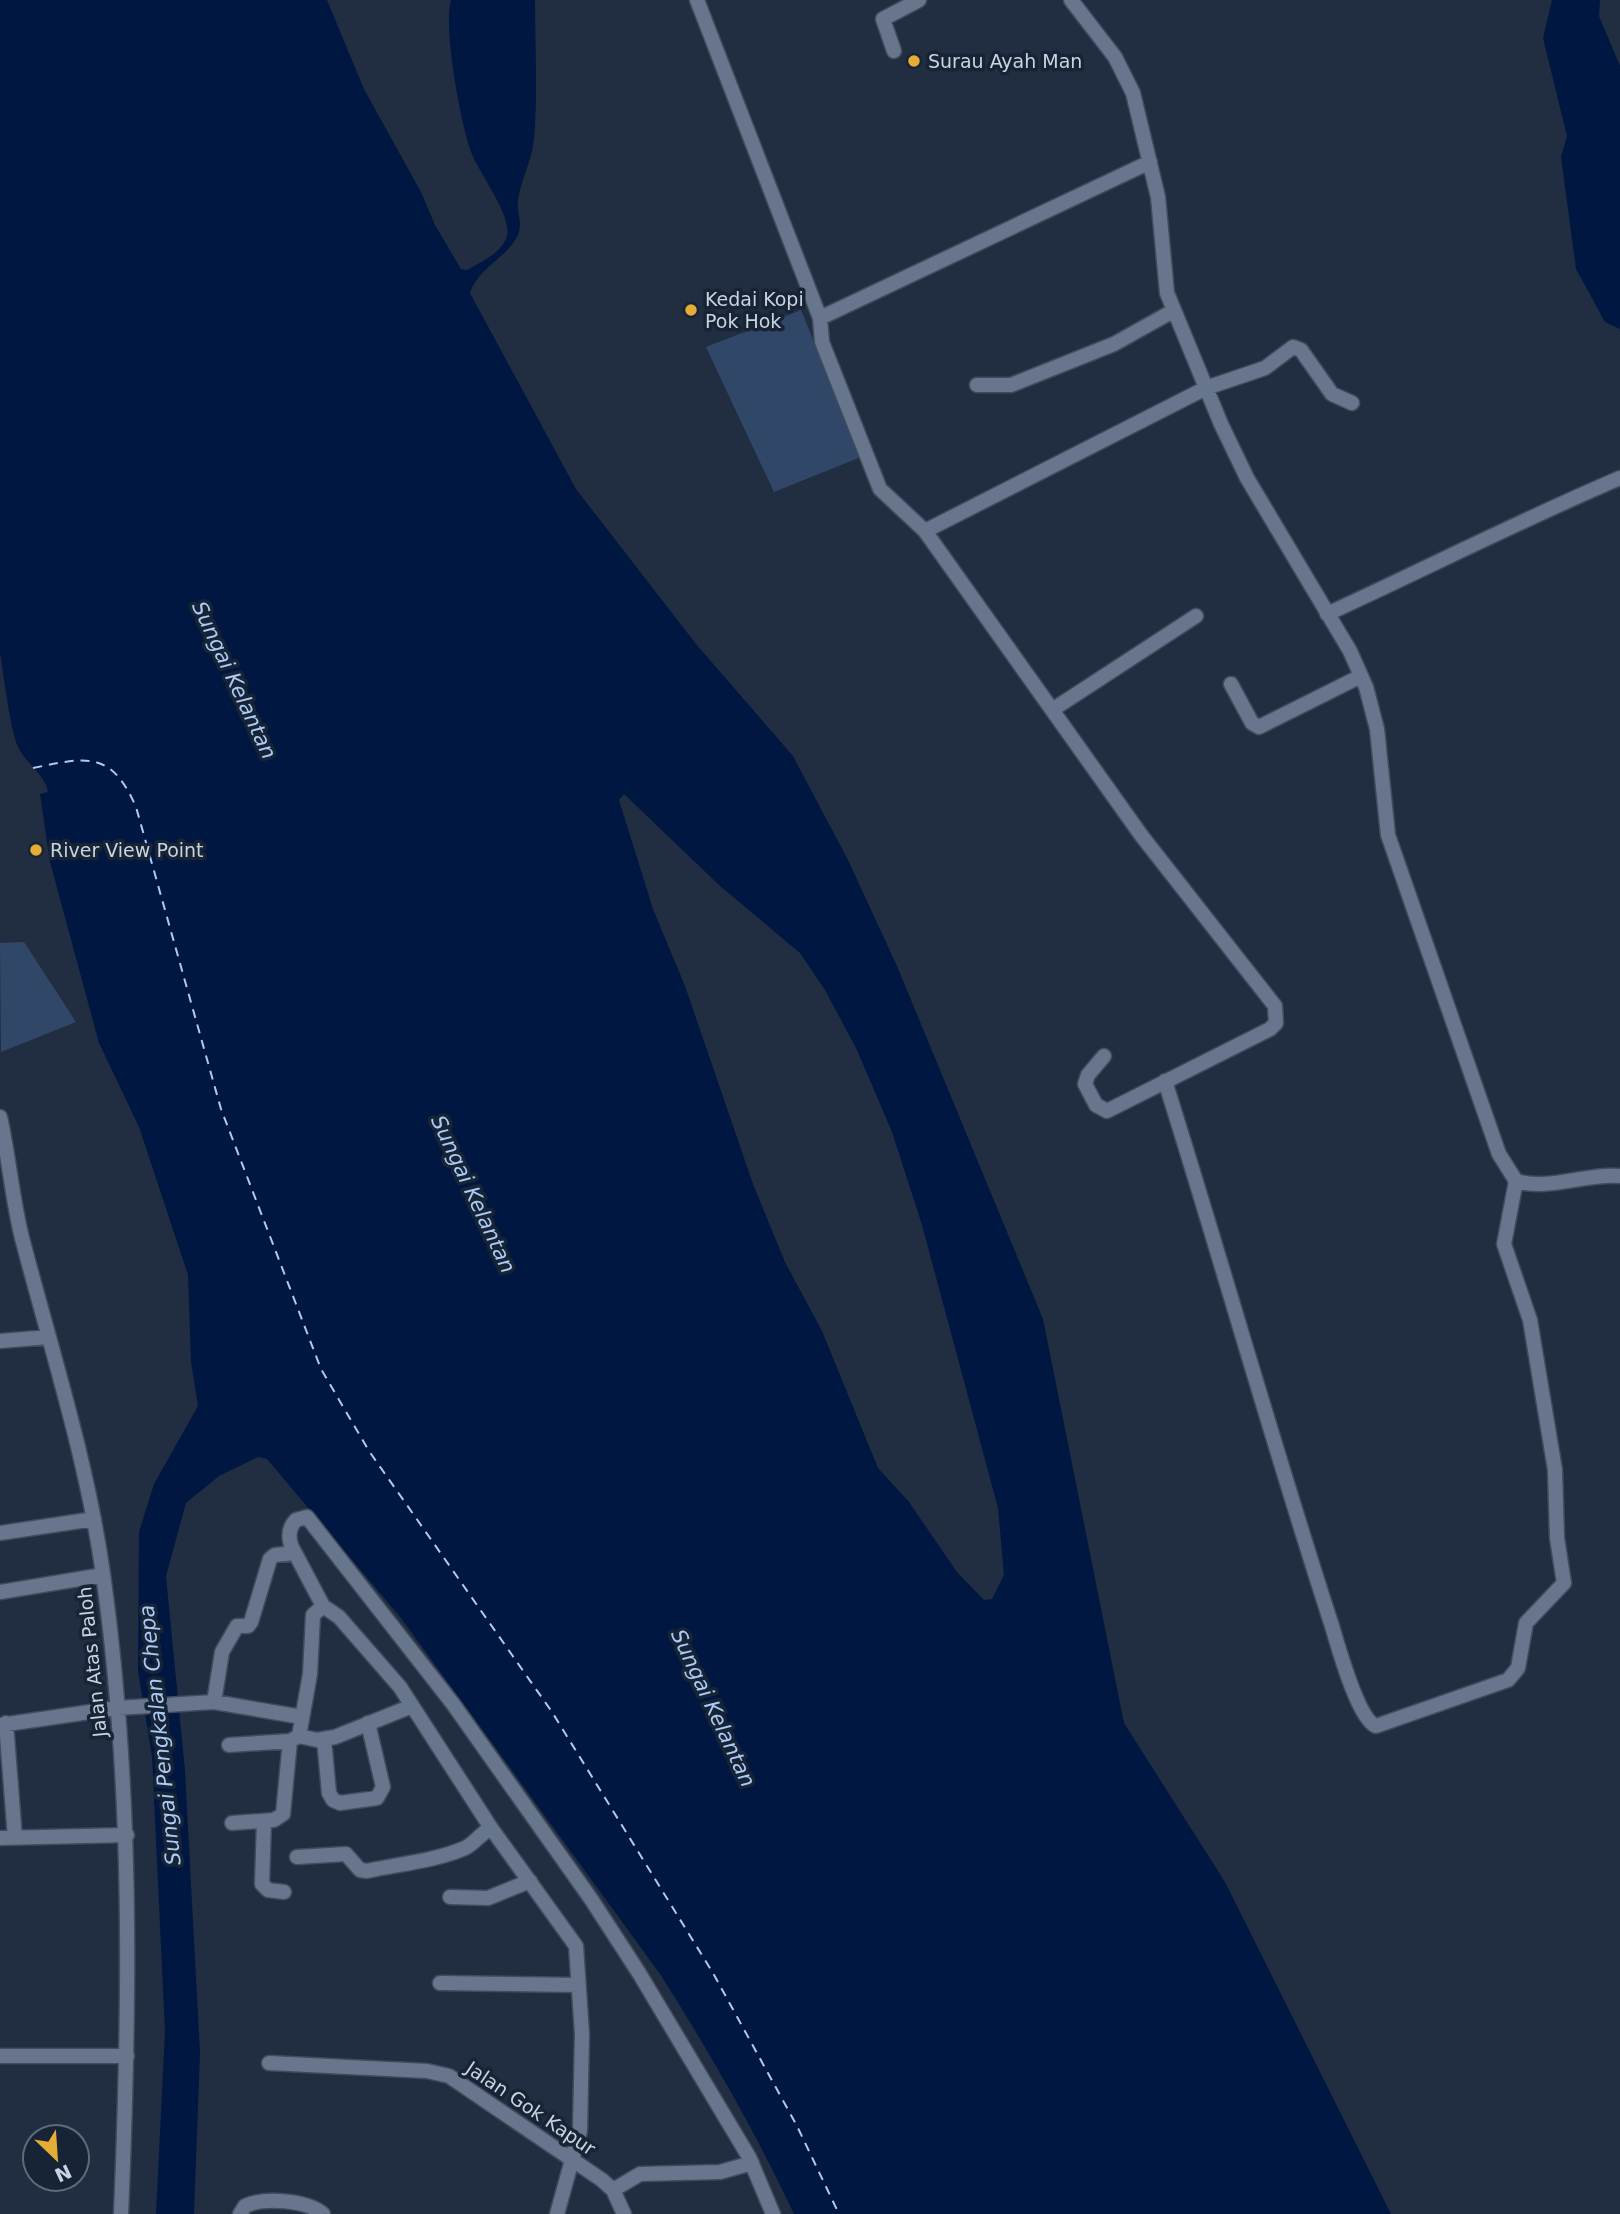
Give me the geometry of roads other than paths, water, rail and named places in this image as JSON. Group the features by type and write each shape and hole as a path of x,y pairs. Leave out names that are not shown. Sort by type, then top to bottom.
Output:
{"street":[{"path":"696,0 820,318 822,342 880,489 925,531 1141,835 1275,1006 1276,1023 1270,1029 1111,1110 1103,1111 1096,1105 1085,1080 1104,1056"},
{"path":"894,51 883,19 919,0"},
{"path":"1072,0 1115,57 1133,93 1158,197 1164,278 1173,310 1206,388 1247,478 1361,676 1377,729 1388,835 1499,1154 1516,1181 1530,1185 1583,1177 1620,1176"},
{"path":"820,318 1150,162"},
{"path":"977,385 1011,385 1114,344 1173,310"},
{"path":"925,531 1206,388 1265,368 1296,347 1332,394 1352,403"},
{"path":"1327,614 1453,557 1542,510 1620,478"},
{"path":"1052,710 1196,616"},
{"path":"1231,684 1252,723 1259,727 1361,676"},
{"path":"1165,1081 1224,1268 1276,1456 1348,1676 1372,1725 1380,1726 1508,1680 1518,1668 1528,1620 1564,1583 1557,1538 1555,1470 1530,1322 1504,1244 1516,1181"},
{"name":"Jalan Atas Paloh","path":"0,1117 21,1233 94,1519 103,1575 127,1835 127,2056 121,2214"},
{"path":"0,1341 49,1337"},
{"path":"557,2214 580,2131 582,2034 575,1942 491,1828 412,1706 338,1617 323,1606 291,1546 290,1530 296,1520 307,1517 453,1704 591,1899 639,1973 752,2162 773,2214"},
{"path":"0,1533 94,1519"},
{"path":"208,1702 222,1652 237,1626 248,1626 251,1622 270,1559 275,1555 295,1553"},
{"path":"0,1592 103,1575"},
{"path":"232,1823 278,1819 283,1814 294,1739 302,1717 310,1674 313,1615 323,1606"},
{"path":"127,1835 7,1838 3,1724 117,1708 208,1702 302,1717"},
{"path":"229,1745 324,1739 412,1706"},
{"path":"324,1739 329,1793 333,1800 341,1803 377,1798 383,1787 369,1723"},
{"path":"264,1821 262,1884 268,1890 284,1892"},
{"path":"297,1857 346,1854 360,1870 367,1871 446,1855 470,1846 477,1836 491,1828"},
{"path":"450,1897 488,1898 530,1881"},
{"path":"440,1983 578,1985"},
{"path":"0,2056 127,2056"},
{"name":"Jalan Gok Kapur","path":"269,2063 427,2071 449,2077 571,2158 613,2190 624,2214"},
{"path":"613,2190 640,2174 720,2172 752,2162"},
{"path":"240,2214 245,2206 258,2202 304,2205 323,2214"}],"water":[{"path":"0,0 327,0 364,89 422,194 435,225 461,269 467,270 501,247 507,236 507,227 500,205 474,159 466,135 451,52 451,0 535,0 534,139 518,200 519,232 506,252 479,277 470,293 576,489 696,644 793,756 848,860 897,966 1043,1319 1124,1723 1225,1882 1391,2214 794,2214 731,2092 660,1974 401,1618 267,1459 258,1457 219,1476 186,1503 166,1576 185,1771 200,2053 194,2214 156,2214 165,2031 152,1757 138,1671 139,1532 154,1484 198,1406 191,1362 188,1275 139,1127 99,1043 50,862 40,794 48,792 43,780 21,753 15,739 0,653","holes":["624,794 720,886 800,953 825,990 857,1050 892,1132 922,1225 998,1508 1004,1575 992,1599 984,1600 957,1572 909,1502 878,1468 822,1331 785,1262 753,1184 685,986 653,909 619,800"]},
{"path":"1552,0 1600,0 1599,16 1620,66 1620,329 1605,322 1576,269 1561,157 1567,136 1543,38"}],"place":[{"name":"Surau Ayah Man","path":"914,61"},
{"name":"Kedai Kopi Pok Hok","path":"691,310"},
{"name":"River View Point","path":"36,850"}],"water label":[{"name":"Sungai Kelantan","path":"234,680"},
{"name":"Sungai Kelantan","path":"473,1194"},
{"name":"Sungai Kelantan","path":"713,1708"},
{"name":"Sungai Pengkalan Chepa","path":"160,1735"}]}
